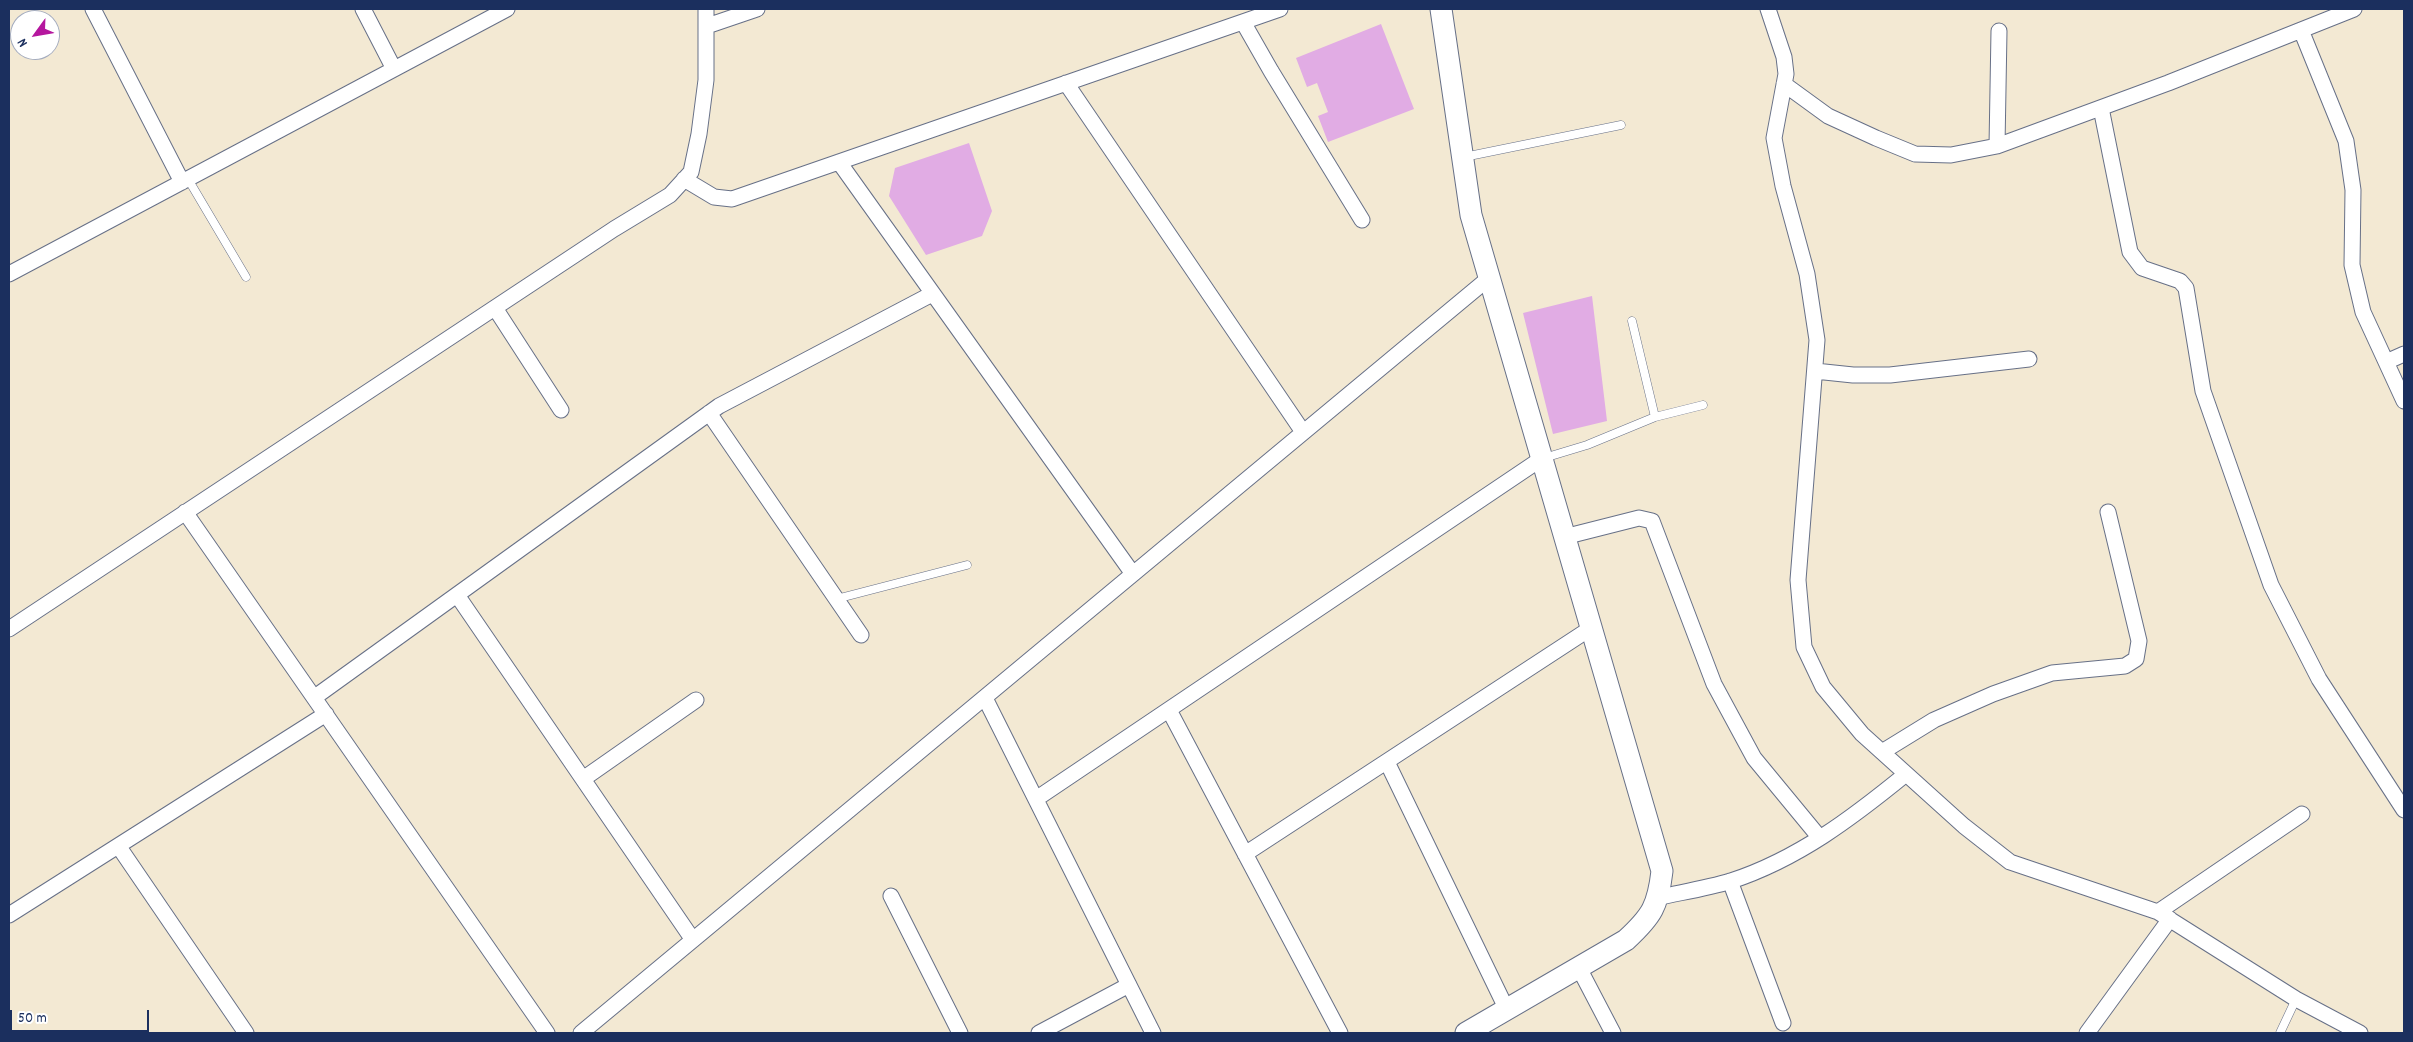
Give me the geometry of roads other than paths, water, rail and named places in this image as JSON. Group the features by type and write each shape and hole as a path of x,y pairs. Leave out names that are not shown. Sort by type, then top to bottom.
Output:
{"street":[{"path":"93,9 185,180"},
{"path":"363,9 394,69"},
{"path":"9,274 507,9"},
{"path":"9,629 495,308 670,195 691,172 699,134 706,80 706,9"},
{"path":"707,26 757,9"},
{"path":"684,179 714,197 732,199 1280,9"},
{"path":"1441,9 1471,215 1662,871 1660,897 1644,923 1626,940 1466,1033"},
{"path":"1768,9 1784,57 1786,74 1774,138 1783,186 1807,274 1817,340 1798,580 1804,647 1823,688 1862,734 1964,826 2010,862 2164,915 2296,999 2360,1033"},
{"path":"1784,84 1828,116 1915,154 1951,155 1997,146 2101,108 2354,9"},
{"path":"1243,22 1270,71 1362,220"},
{"path":"2301,30 2346,141 2353,190 2352,265 2363,312 2404,401"},
{"path":"1997,146 1999,31"},
{"path":"1066,83 1303,432"},
{"path":"2101,108 2130,252 2142,268 2180,281 2186,288 2203,391 2271,585 2319,679 2404,810"},
{"path":"839,162 1133,574"},
{"path":"581,1033 1489,278"},
{"path":"315,698 709,413 932,294"},
{"path":"495,308 561,410"},
{"path":"2386,362 2404,354"},
{"path":"1815,371 1853,375 1890,375 2030,359"},
{"path":"709,413 862,635"},
{"path":"1036,799 1542,459"},
{"path":"185,512 547,1033"},
{"path":"1882,752 1934,720 1993,694 2052,673 2125,666 2136,659 2139,641 2108,512"},
{"path":"1564,537 1639,518 1652,521 1714,684 1754,758 1820,838"},
{"path":"457,595 693,940"},
{"path":"1245,854 1591,628"},
{"path":"985,698 1153,1033"},
{"path":"583,779 696,700"},
{"path":"1168,710 1340,1033"},
{"path":"9,916 326,714"},
{"path":"1387,762 1507,1010"},
{"path":"1660,897 1730,881 1793,855 1850,819 1906,774"},
{"path":"2087,1033 2164,915 2302,814"},
{"path":"119,846 246,1033"},
{"path":"1730,881 1783,1023"},
{"path":"891,896 960,1033"},
{"path":"1579,968 1614,1033"},
{"path":"1039,1033 1130,985"}],"lane":[{"path":"1462,158 1621,125"},
{"path":"185,180 246,277"},
{"path":"1632,321 1655,417"},
{"path":"1542,459 1587,445 1655,417 1703,405"},
{"path":"836,599 968,566"},
{"path":"2280,1033 2296,999"}]}
